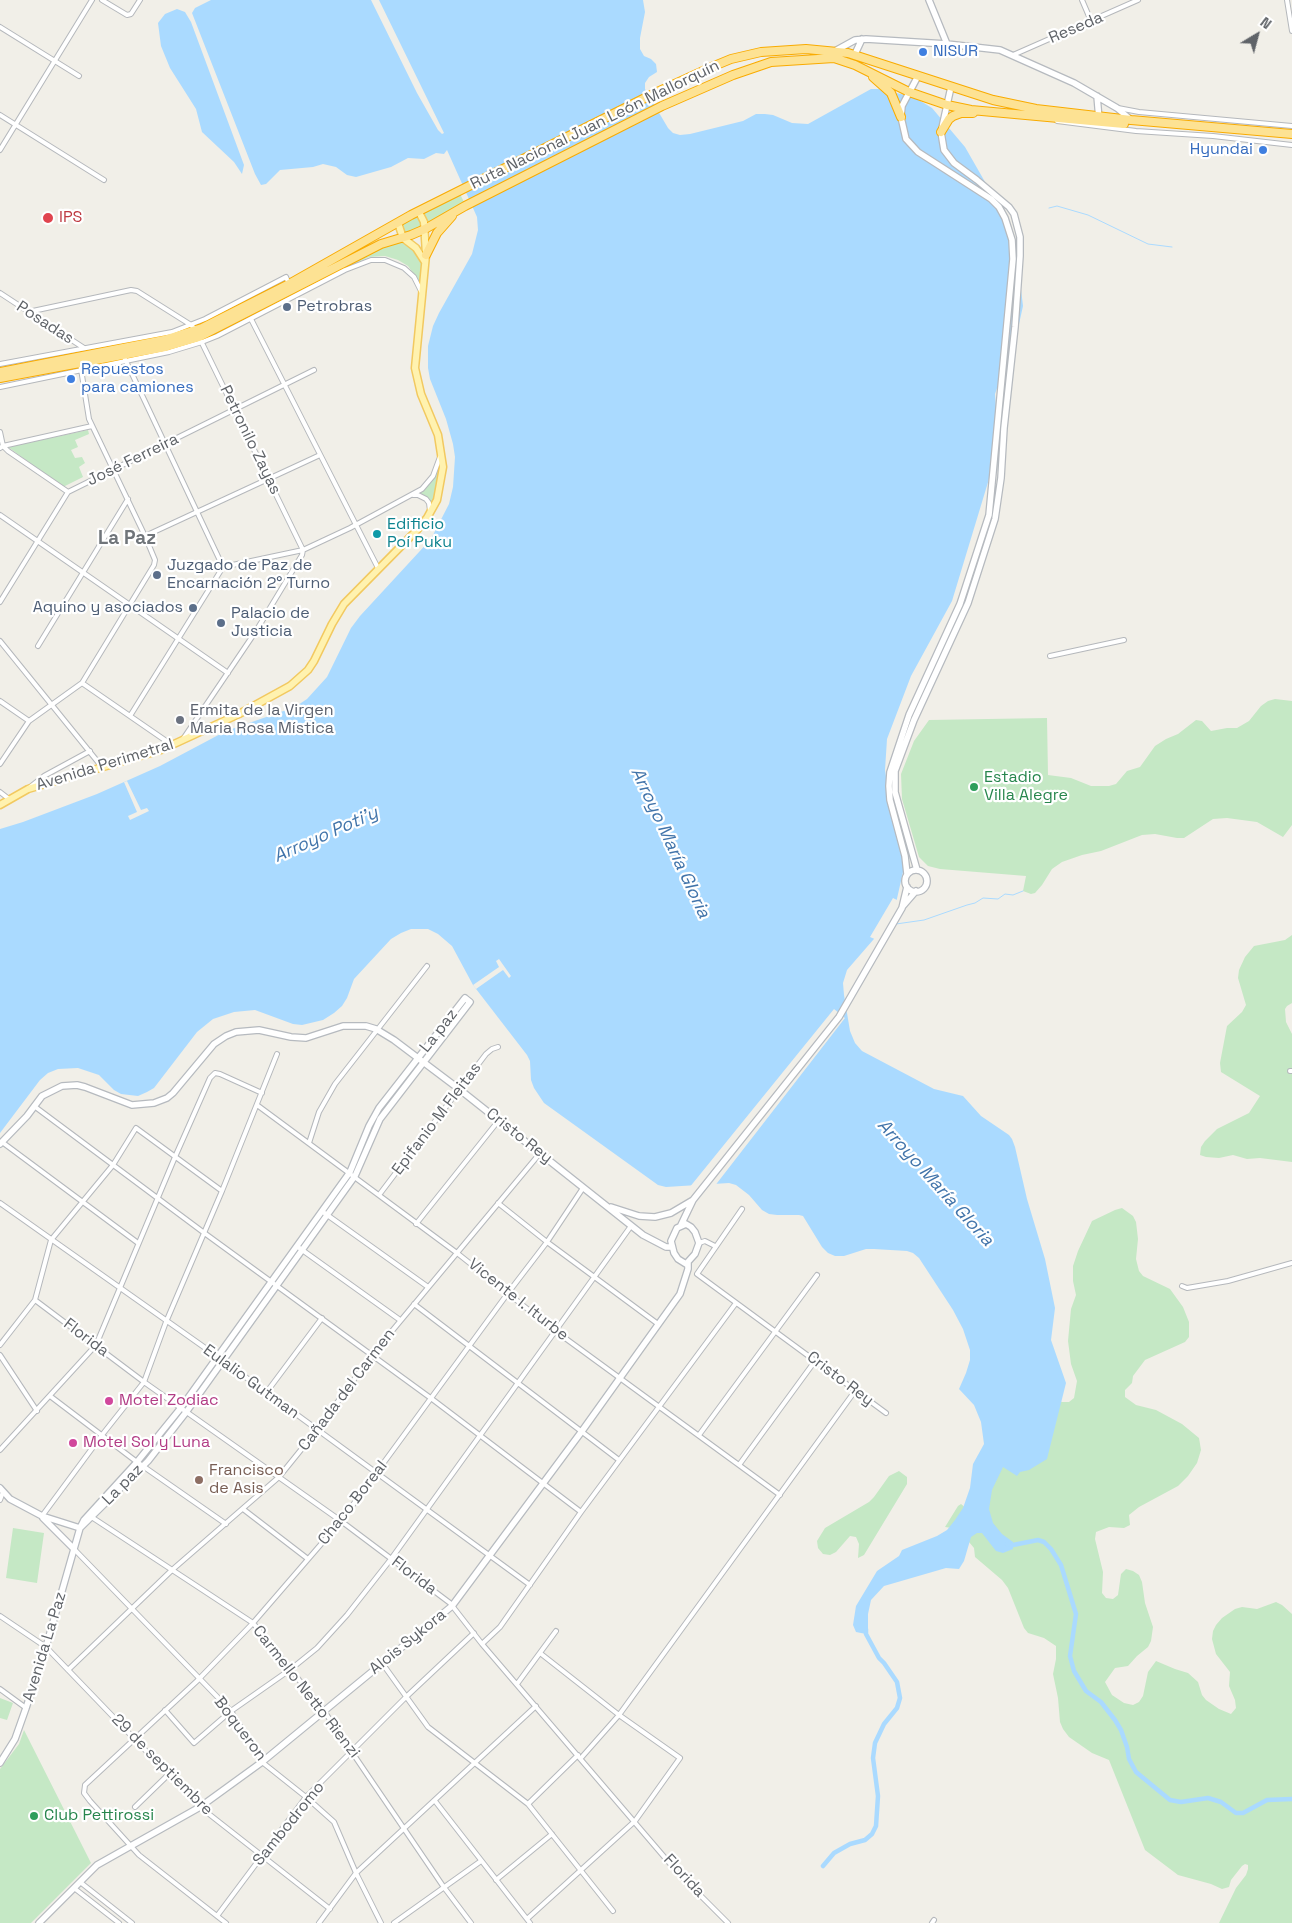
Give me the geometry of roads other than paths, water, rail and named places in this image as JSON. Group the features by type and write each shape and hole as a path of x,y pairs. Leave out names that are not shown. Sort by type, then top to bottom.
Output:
{"highway":[{"name":"Ruta Nacional Juan León Mallorquín","path":"197,334 418,212 655,93 714,66 748,54 790,49 834,55 909,92 947,105 971,110 1038,116 1131,120 1292,134"},
{"path":"834,55 851,58 855,54"},
{"name":"Ruta Nacional Juan León Mallorquín","path":"855,54 951,87 1015,106 1099,119 1292,139"},
{"name":"Ruta Nacional Juan León Mallorquín","path":"197,334 250,316 353,258 381,244 403,238 425,228 662,106 761,65 834,55"},
{"path":"862,68 891,93 900,117"},
{"path":"941,132 949,119 961,113 1007,112"},
{"path":"426,259 437,233 457,210"},
{"path":"345,270 353,258"},
{"path":"0,378 81,367 122,352 173,338 197,334"},
{"path":"0,372 87,351 122,352"}],"main road":[{"name":"Avenida Perimetral","path":"0,805 9,798 28,789 182,741 259,704 298,680 314,661 340,609 417,530 430,512 437,500 443,467 438,435 421,394 415,368 426,259 425,228 418,212"},
{"path":"398,223 403,238 426,259"}],"street":[{"path":"0,150 92,0"},
{"path":"102,0 127,15 131,14 140,0"},
{"path":"929,0 947,44"},
{"path":"1082,0 1091,21"},
{"name":"Reseda","path":"1013,55 1138,0"},
{"path":"1287,0 1292,31"},
{"path":"0,27 79,76"},
{"path":"855,54 862,39"},
{"path":"834,55 856,40 862,39 947,44 1000,50 1074,83 1117,108 1131,120"},
{"path":"902,908 907,887 905,880 907,874 905,856 890,800 890,772 909,715 960,604 990,515 1013,259 1012,240 1005,218 999,207 991,199 918,152 906,139 900,117 902,106 918,76"},
{"path":"917,870 895,792 895,771 914,720 968,603 995,519 1001,478 1004,428 1015,326 1020,237 1014,214 1002,200 954,163 944,150 941,132 951,87"},
{"path":"1097,96 1099,119"},
{"path":"1117,108 1139,112 1292,126"},
{"path":"0,115 104,180"},
{"path":"1038,116 1083,125 1292,145"},
{"path":"378,568 250,316 345,270 370,260 379,259 392,262 411,273 422,293"},
{"path":"28,312 137,290 197,334 169,352 122,352 223,567"},
{"name":"Posadas","path":"0,294 87,351"},
{"name":"Petronilo Zayas","path":"197,334 233,410 269,478 302,550"},
{"path":"0,364 87,351"},
{"path":"0,387 81,367 92,426 155,560 154,566 82,683 29,721 0,764"},
{"name":"José Ferreira","path":"0,602 68,492 314,370"},
{"path":"1,447 92,426"},
{"path":"0,432 1,447"},
{"path":"1,447 68,492"},
{"path":"130,716 223,567 302,550 411,496 426,485 433,476 441,449"},
{"path":"145,536 320,455"},
{"path":"411,496 418,494 426,498 430,506 430,512"},
{"path":"38,646 128,500"},
{"path":"0,515 228,674"},
{"path":"182,741 256,631 302,555 302,550"},
{"path":"1050,656 1124,640"},
{"path":"0,641 102,767"},
{"path":"82,683 172,745"},
{"path":"0,701 29,721"},
{"path":"28,789 44,776 90,751"},
{"path":"0,792 9,798"},
{"path":"603,1203 623,1212 655,1217 671,1213 693,1200 839,1017 902,908 916,891 922,889 927,881 925,874 917,870 907,874"},
{"path":"907,887 916,891"},
{"path":"309,1143 325,1099 376,1029 427,966"},
{"name":"La paz","path":"80,1528 140,1464 184,1409 352,1174 369,1126 379,1108 470,1002 465,998 420,1060"},
{"path":"138,1243 1,1143 42,1096 48,1091 69,1085 85,1087 132,1105 143,1105 167,1098 180,1086 214,1044 236,1032 259,1030 300,1038 315,1036 350,1025 376,1029"},
{"name":"Cristo Rey","path":"376,1029 459,1089 541,1152 642,1235 666,1247 671,1247"},
{"name":"Epifanio M Fleitas","path":"379,1195 486,1054 498,1047"},
{"path":"42,1516 144,1382 166,1322 203,1232 222,1192 277,1054"},
{"path":"0,1450 96,1345 138,1243 212,1075 220,1074 262,1093"},
{"name":"Vicente I. Iturbe","path":"257,1105 457,1253 554,1330 620,1376 780,1495"},
{"path":"34,1106 432,1399 581,1512"},
{"path":"416,1224 499,1120"},
{"path":"0,1345 35,1300 51,1240 113,1165 136,1128 222,1192"},
{"name":"Cañada del Carmen","path":"68,1670 172,1570 280,1478 400,1320 541,1152"},
{"name":"Chaco Boreal","path":"130,1846 84,1793 85,1785 200,1678 253,1623 341,1522 547,1242 584,1188"},
{"path":"688,1213 691,1227 699,1243 698,1250 686,1263 675,1256 671,1247 672,1238 688,1213 693,1200"},
{"name":"Eulalio Gutman","path":"0,1203 220,1359 530,1585"},
{"path":"498,1203 547,1242 658,1324"},
{"path":"699,1243 705,1241 715,1246 742,1209"},
{"path":"325,1214 428,1288"},
{"path":"681,1225 686,1224 691,1227"},
{"path":"165,1710 194,1743 231,1710 291,1669 317,1648 347,1616 391,1559 481,1436 554,1330 631,1226"},
{"path":"660,1243 672,1238"},
{"name":"Cristo Rey","path":"715,1246 697,1274 886,1413"},
{"path":"300,1248 400,1320"},
{"name":"Alois Sykora","path":"39,1923 97,1866 200,1807 262,1762 452,1606 582,1431 683,1290 688,1269 686,1263"},
{"path":"1182,1286 1187,1288 1228,1281 1292,1263"},
{"path":"700,1435 817,1275"},
{"name":"Florida","path":"35,1300 144,1382 341,1522 452,1606 482,1644 678,1873 728,1923"},
{"path":"482,1644 500,1627 581,1512 736,1302"},
{"path":"414,1304 619,1460"},
{"path":"266,1394 322,1318"},
{"path":"0,1355 37,1411"},
{"path":"739,1465 815,1361"},
{"path":"528,1804 619,1715 855,1392"},
{"path":"50,1396 140,1464 226,1524"},
{"path":"2,1490 10,1499 42,1516 80,1528"},
{"path":"0,1500 2,1490"},
{"path":"243,1509 308,1559"},
{"path":"42,1516 74,1549"},
{"name":"Carmello Netto Rienzi","path":"90,1516 253,1623 324,1710 471,1923"},
{"name":"Avenida La Paz","path":"0,1762 15,1740 26,1708 46,1647 80,1528"},
{"name":"Boqueron","path":"74,1549 231,1710 262,1762 334,1822 380,1923"},
{"name":"29 de septiembre","path":"0,1616 46,1647 200,1807 330,1909"},
{"path":"517,1684 556,1631"},
{"name":"Sambodromo","path":"217,1916 306,1797 353,1752 406,1696 474,1633"},
{"path":"527,1919 635,1821 680,1758 619,1715 540,1653"},
{"path":"382,1663 428,1727 528,1804 613,1912"},
{"path":"0,1689 26,1708"},
{"path":"319,1923 356,1873 536,1706"},
{"path":"135,1807 168,1774"},
{"path":"435,1801 530,1923"},
{"path":"496,1880 552,1834"},
{"path":"130,1846 226,1923"},
{"path":"394,1923 481,1860"},
{"path":"80,1882 129,1922"},
{"path":"74,1888 119,1923"}],"water":[{"name":"Arroyo Poti'y","path":"211,0 371,0 417,93 442,134 444,133 379,0 643,0 645,12 640,49 644,56 656,64 657,72 649,77 645,83 645,89 668,128 673,133 680,135 690,134 743,121 756,114 773,115 792,123 808,124 871,89 914,97 932,108 965,147 1008,222 1016,248 1023,306 1019,324 995,394 999,446 952,601 911,676 887,739 885,770 888,790 903,838 904,853 903,872 896,903 880,932 847,970 843,983 850,1031 855,1043 862,1051 934,1089 963,1096 981,1116 1012,1139 1045,1259 1055,1308 1051,1340 1066,1383 1047,1459 1029,1470 1020,1472 1017,1476 1003,1467 992,1490 989,1509 993,1523 1002,1534 1013,1542 1013,1549 1003,1553 996,1551 982,1533 977,1533 971,1537 964,1561 959,1569 946,1568 884,1586 871,1600 866,1634 856,1632 853,1625 856,1606 877,1571 899,1556 902,1550 947,1530 963,1508 970,1488 973,1464 984,1444 981,1422 974,1405 959,1389 970,1360 970,1350 963,1329 953,1310 919,1258 913,1253 866,1249 844,1256 835,1256 828,1253 822,1247 803,1216 769,1214 762,1210 749,1195 736,1185 729,1183 666,1187 658,1185 544,1103 531,1080 530,1061 527,1055 473,985 452,946 438,934 428,929 411,929 391,939 354,979 342,1006 323,1020 302,1025 293,1024 255,1010 234,1012 213,1019 197,1032 154,1088 138,1096 121,1094 114,1090 99,1075 78,1068 58,1069 48,1073 40,1080 0,1133 0,829 97,794 160,766 226,731 295,707 307,699 327,677 351,628 360,616 431,539 449,504 453,487 455,457 453,444 446,419 430,379 428,346 433,326 439,313 472,254 478,230 477,217 447,150 444,154 436,153 424,159 408,158 391,167 356,177 347,175 336,167 323,164 313,167 280,170 266,184 261,185 192,13 195,8"},
{"path":"177,9 185,12 191,22 244,165 242,174 234,162 202,132 196,109 170,68 161,46 158,23 165,14"}],"waterway":[{"path":"1049,208 1057,206 1088,215 1148,244 1172,247"},
{"path":"896,924 924,920 975,903 983,898 998,899 1005,894 1013,895 1023,891"},
{"name":"Arroyo María Gloria","path":"1007,1544 1013,1545 1038,1540 1044,1542 1061,1565 1076,1614 1070,1656 1074,1671 1086,1691 1101,1702 1115,1720 1121,1730 1129,1759 1136,1772 1170,1800 1181,1802 1208,1798 1221,1802 1236,1813 1243,1813 1267,1800 1292,1799"},
{"path":"823,1866 834,1853 850,1844 865,1840 872,1834 876,1826 878,1796 873,1758 875,1743 884,1724 897,1708 900,1698 897,1682 879,1658 866,1634 866,1629"}],"place":[{"name":"NISUR","path":"923,52"},
{"name":"Hyundai","path":"1263,150"},
{"name":"IPS","path":"48,218"},
{"name":"Petrobras","path":"287,307"},
{"name":"Repuestos para camiones","path":"71,379"},
{"name":"Edificio Poí Puku","path":"377,534"},
{"name":"Juzgado de Paz de Encarnación 2° Turno","path":"157,575"},
{"name":"Aquino y asociados","path":"193,608"},
{"name":"Palacio de Justicia","path":"221,623"},
{"name":"Ermita de la Virgen Maria Rosa Mística","path":"180,720"},
{"name":"Estadio Villa Alegre","path":"974,787"},
{"name":"Motel Zodiac","path":"109,1401"},
{"name":"Motel Sol y Luna","path":"73,1443"},
{"name":"Francisco de Asis","path":"199,1480"},
{"name":"Club Pettirossi","path":"34,1816"}],"district":[{"name":"La Paz","path":"127,539"}]}
